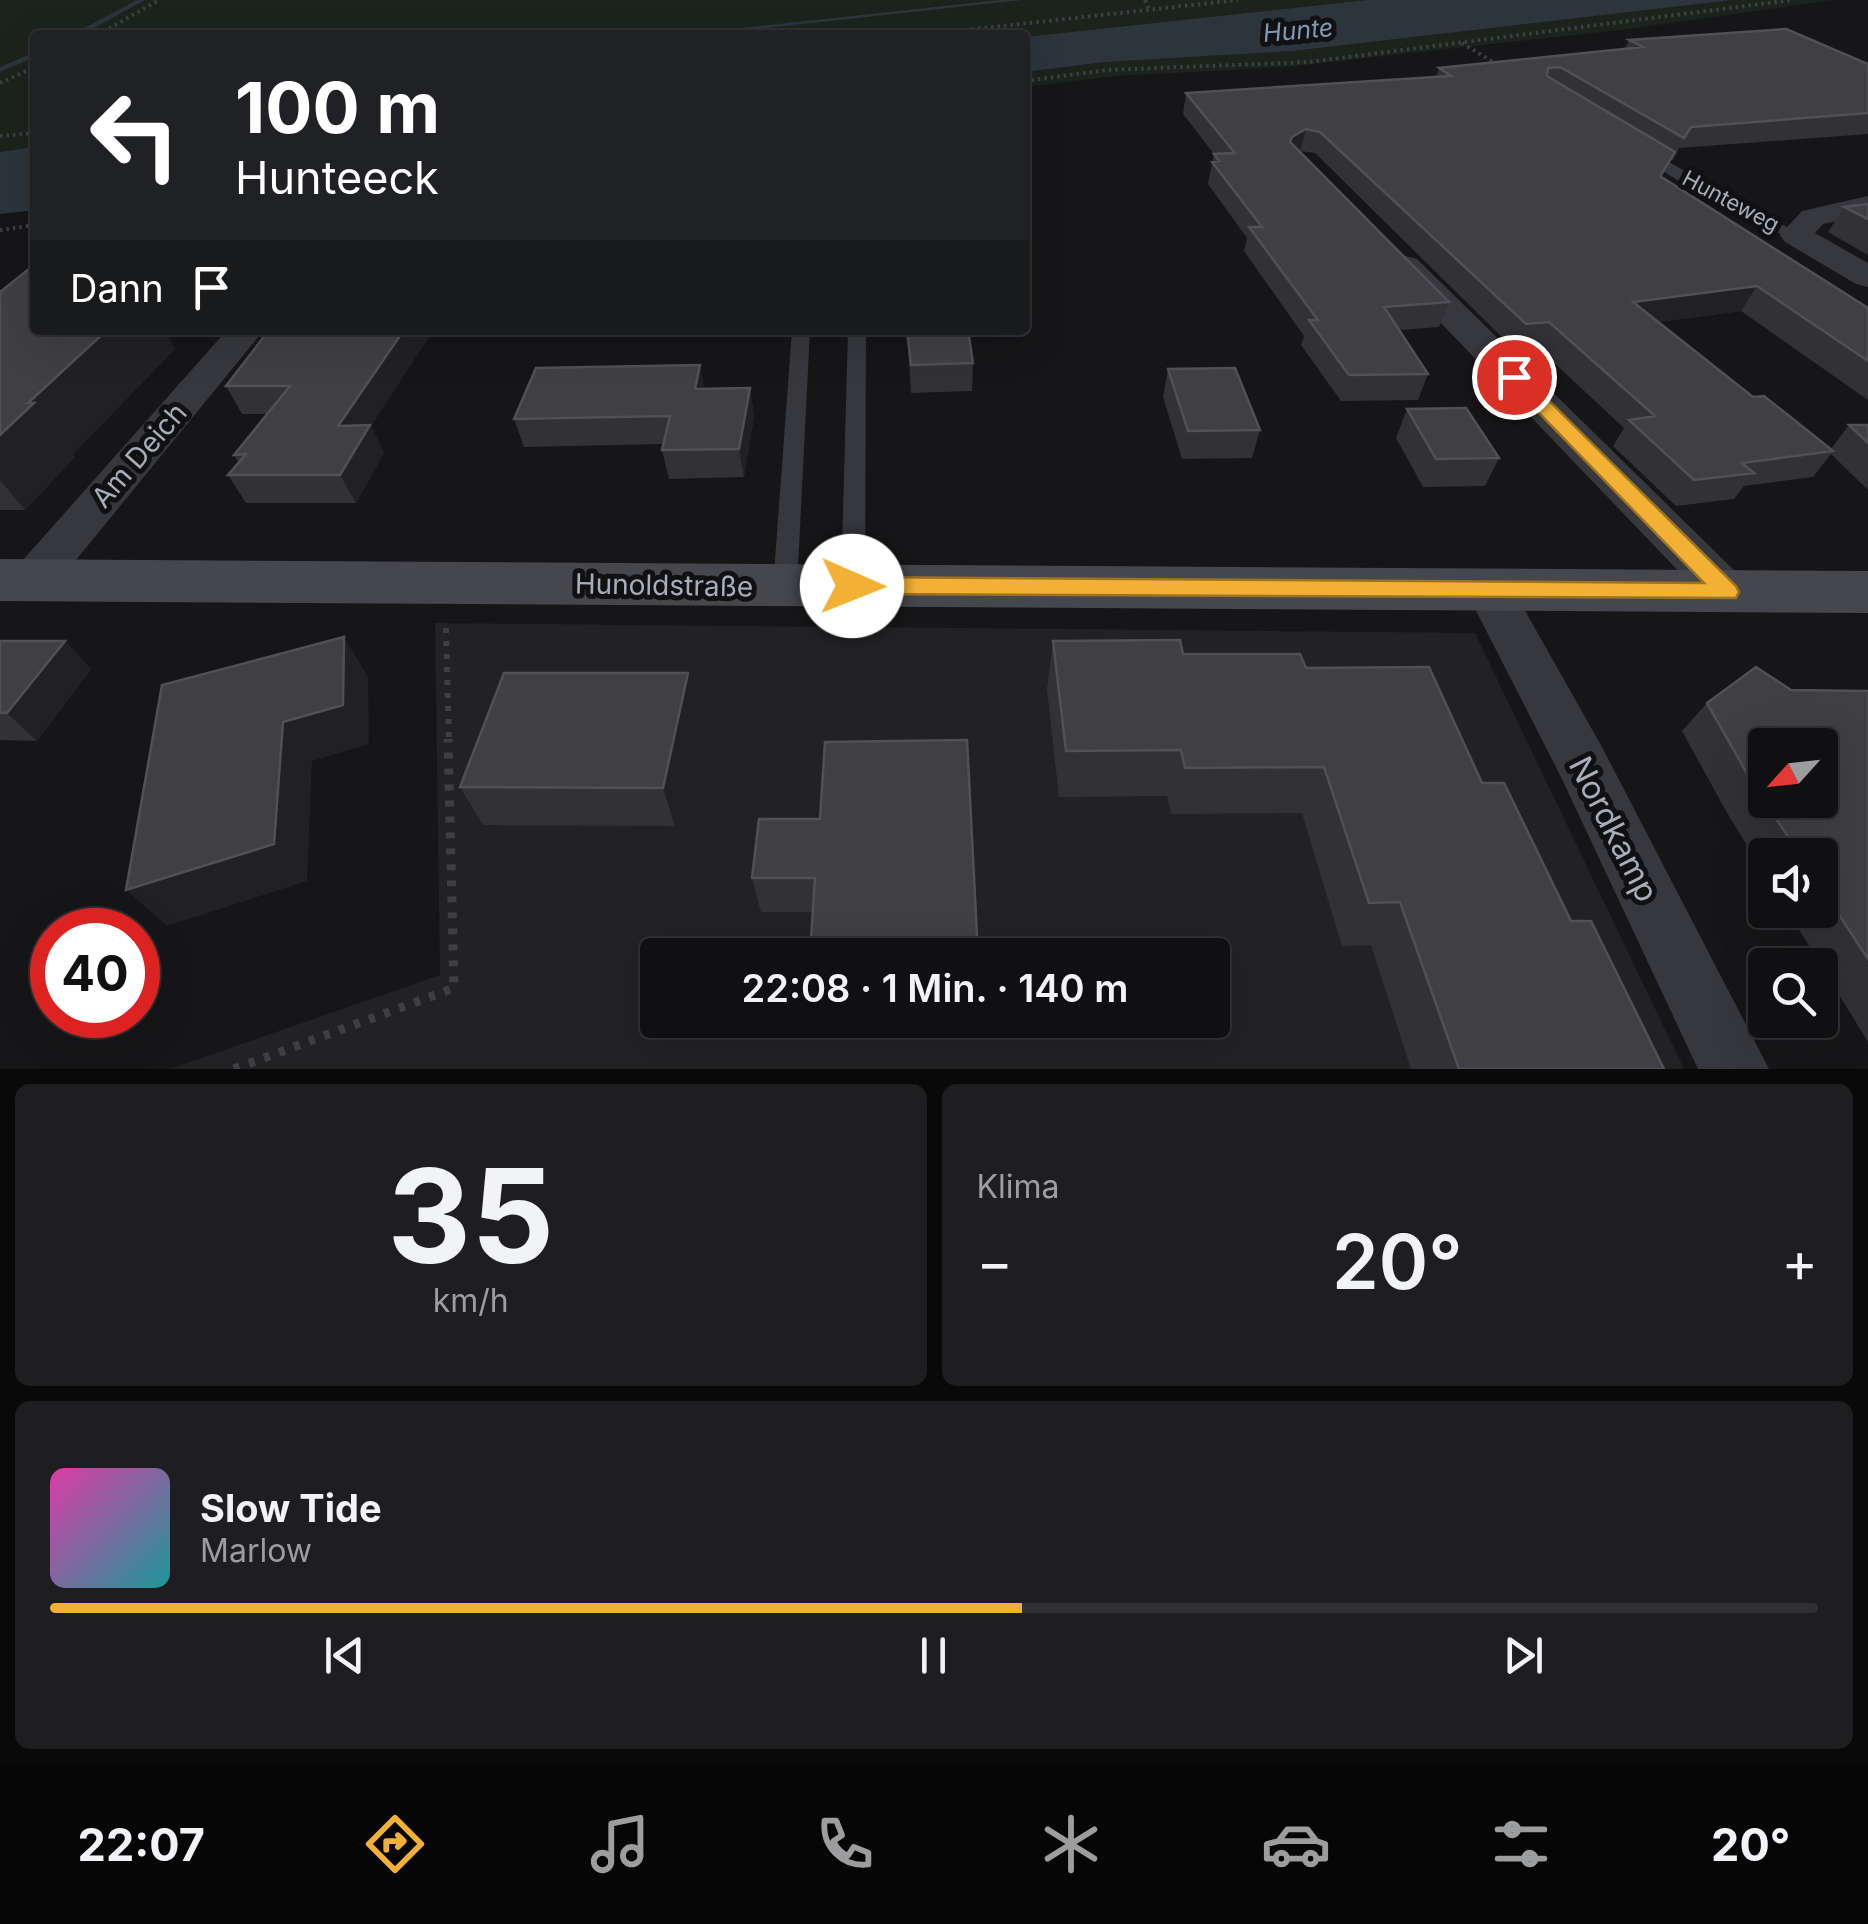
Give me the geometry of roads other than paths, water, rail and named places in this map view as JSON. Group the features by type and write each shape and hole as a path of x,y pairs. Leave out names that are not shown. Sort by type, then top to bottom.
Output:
{"street":[{"name":"Hunteweg","path":"1868,205 1812,217 1796,234 1868,278"},
{"path":"1384,245 1727,592"},
{"name":"Am Deich","path":"16,580 241,335"},
{"name":"Hunoldstraße","path":"16,580 1868,592"},
{"name":"Nordkamp","path":"1490,591 1583,766 1734,1069"}],"lane":[{"name":"Hunteweg","path":"1620,138 1738,210 1796,234"},
{"path":"786,586 801,335"},
{"path":"852,586 856,335"}],"water":[{"name":"Hunte","path":"1366,0 1733,0 1293,51 1106,62 1030,71 1030,36"},
{"path":"30,148 30,211 0,214 0,152"}],"waterway":[{"path":"85,30 142,0"},
{"path":"730,30 1019,0"},
{"path":"0,70 30,56"}]}
